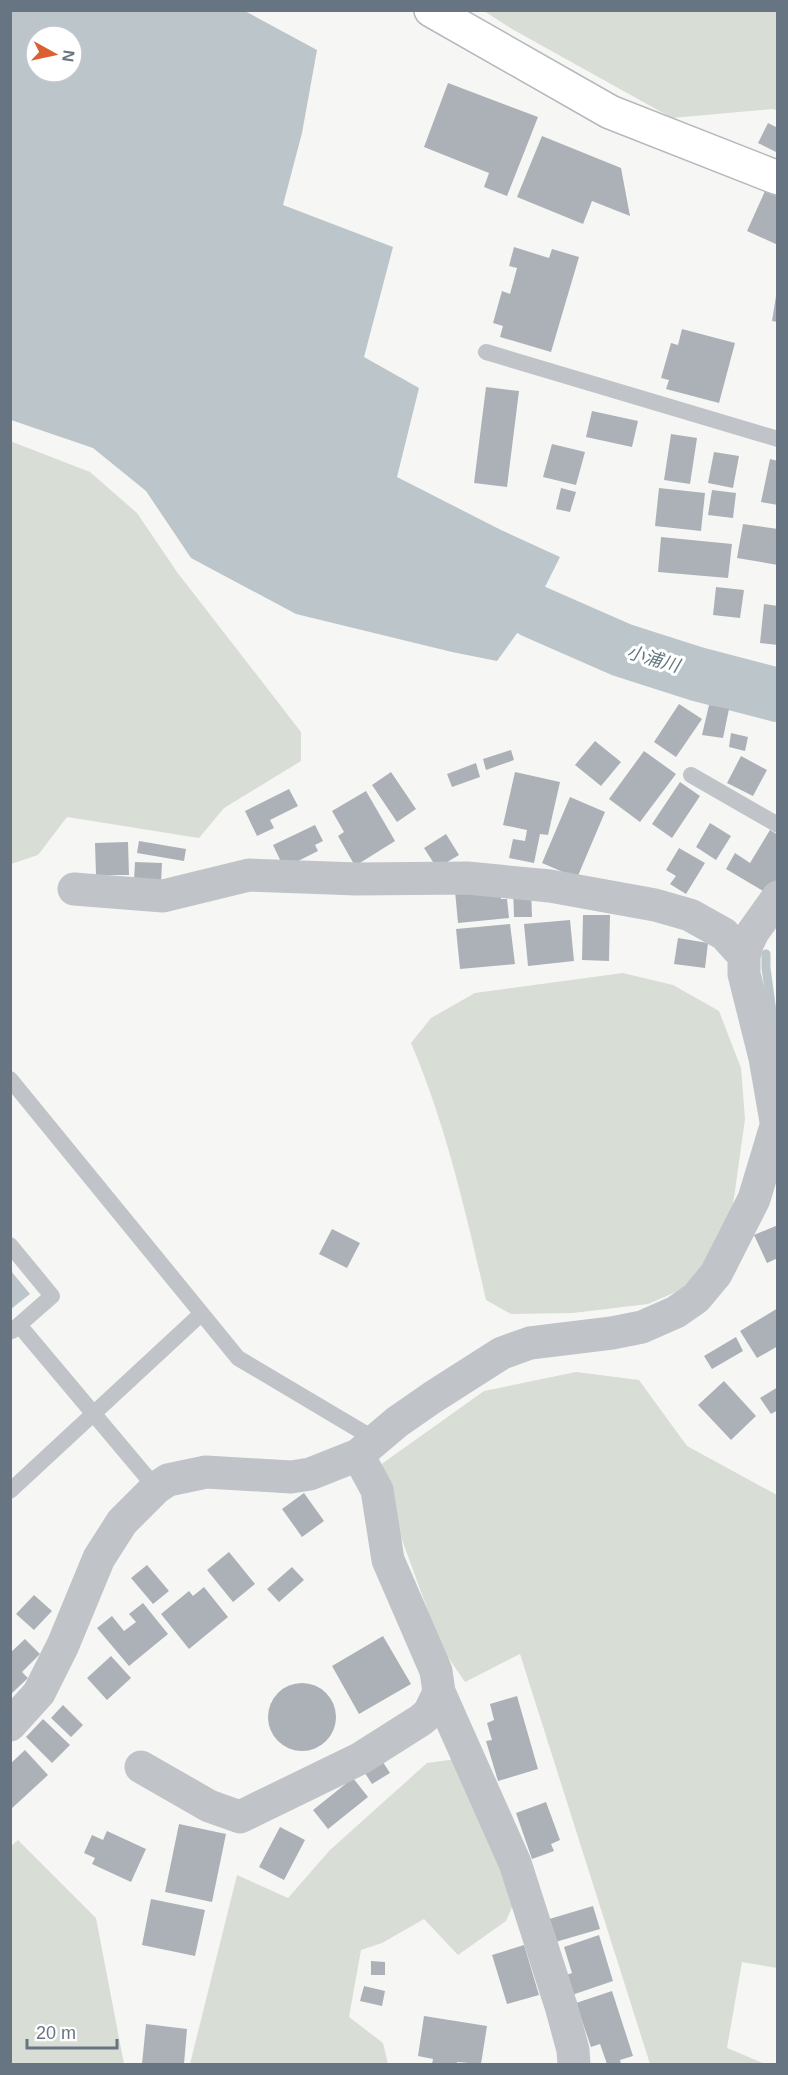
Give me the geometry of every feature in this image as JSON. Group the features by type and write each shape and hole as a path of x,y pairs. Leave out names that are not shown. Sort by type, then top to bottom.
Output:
{"street":[{"path":"431,10 610,112 777,178"},
{"path":"74,889 163,896 249,875 357,879 467,878 550,886 655,904 690,915 724,934 744,956"},
{"path":"10,1725 39,1693 63,1645 99,1558 122,1522 156,1488 168,1480 206,1472 291,1477 310,1473 367,1447 433,1397 502,1353 530,1343 642,1327 676,1312 696,1298 716,1274 754,1199 777,1130 765,1058 744,974 744,956 753,932 777,897"},
{"path":"367,1447 377,1490 388,1560 436,1671 439,1692 516,1863 561,2006 573,2050 574,2064"},
{"path":"141,1767 209,1806 240,1817 361,1758 421,1720 429,1713 439,1692"}],"lane":[{"path":"486,352 777,439"},
{"path":"691,775 777,825"},
{"path":"10,1079 238,1358 367,1447"},
{"path":"10,1245 52,1296 15,1328 94,1412 156,1488"},
{"path":"10,1491 201,1314"}],"shaded area":[{"path":"11,10 245,11 317,50 302,133 283,205 393,247 364,357 419,388 397,477 560,557 533,611 497,661 452,652 296,614 191,558 146,491 93,448 11,420"},
{"path":"484,11 777,11 777,110 672,118"},
{"path":"10,441 90,472 137,513 177,572 301,732 301,761 224,808 199,838 67,817 38,855 11,864"},
{"path":"623,973 673,985 719,1011 741,1068 745,1119 733,1205 708,1261 685,1288 648,1304 573,1313 511,1314 486,1300 445,1137 411,1043 431,1018 475,993"},
{"path":"11,1271 30,1294 10,1309"},
{"path":"576,1372 639,1380 687,1446 777,1495 777,1968 742,1962 727,2048 765,2064 650,2064 520,1654 465,1682 441,1647 376,1468 484,1391"},
{"path":"457,1759 516,1898 506,1921 458,1955 424,1919 382,1943 361,1950 349,2017 383,2043 388,2064 190,2064 237,1875 288,1898 330,1850 427,1763"},
{"path":"18,1840 96,1918 124,2064 11,2064 10,1847"}],"building":[{"path":"448,83 538,117 507,196 484,187 489,173 424,147"},
{"path":"768,123 778,128 778,153 758,143"},
{"path":"542,136 621,168 630,216 592,201 583,224 517,197"},
{"path":"765,191 778,197 778,245 747,231"},
{"path":"514,247 549,258 552,249 579,257 551,352 500,337 503,326 493,323 502,291 510,294 517,268 509,266"},
{"path":"776,296 778,296 778,322 772,321"},
{"path":"682,329 735,343 719,403 666,389 669,380 661,378 671,343 678,345"},
{"path":"486,387 519,391 507,487 474,483"},
{"path":"592,411 638,421 632,447 586,437"},
{"path":"671,434 697,438 690,484 664,480"},
{"path":"552,444 585,452 576,485 543,477"},
{"path":"714,452 739,456 733,488 708,483"},
{"path":"770,459 778,461 778,505 761,502"},
{"path":"561,488 576,492 570,512 556,509"},
{"path":"659,488 705,493 701,531 655,526"},
{"path":"712,490 736,493 733,518 708,515"},
{"path":"743,524 778,529 778,565 737,558"},
{"path":"661,537 732,544 728,578 658,572"},
{"path":"716,587 744,590 740,618 713,615"},
{"path":"764,604 778,606 778,645 760,643"},
{"path":"679,704 702,719 676,757 654,742"},
{"path":"709,705 729,709 723,738 702,735"},
{"path":"731,733 748,737 745,751 729,747"},
{"path":"595,741 621,762 601,786 575,765"},
{"path":"511,750 514,760 486,770 483,759"},
{"path":"644,751 676,774 640,822 609,799"},
{"path":"741,756 767,770 753,796 727,783"},
{"path":"476,763 480,777 452,787 447,774"},
{"path":"391,772 416,809 397,822 372,785"},
{"path":"515,772 560,782 548,835 540,834 534,863 509,858 513,839 525,841 527,830 503,825"},
{"path":"680,782 700,796 672,838 652,824"},
{"path":"289,789 298,806 270,820 274,828 257,836 245,811"},
{"path":"366,791 395,841 355,866 338,836 344,832 332,811"},
{"path":"570,797 605,812 577,878 542,863"},
{"path":"710,823 731,836 716,860 696,847"},
{"path":"315,825 323,841 315,845 318,851 284,868 273,845"},
{"path":"770,830 778,835 778,883 770,895 726,869 735,853 750,863"},
{"path":"446,834 459,855 437,868 424,848"},
{"path":"139,841 186,849 184,861 137,853"},
{"path":"128,842 129,875 96,875 95,843"},
{"path":"679,848 705,863 686,894 670,884 676,876 666,870"},
{"path":"135,862 162,863 161,883 134,881"},
{"path":"500,886 501,899 507,899 509,918 458,923 455,891"},
{"path":"513,888 531,888 532,917 514,917"},
{"path":"583,915 610,915 609,961 582,960"},
{"path":"570,920 574,961 528,966 524,924"},
{"path":"510,924 515,964 460,969 456,929"},
{"path":"678,938 708,943 705,968 674,964"},
{"path":"778,1225 778,1258 767,1263 754,1235"},
{"path":"332,1229 360,1243 347,1268 319,1254"},
{"path":"778,1308 778,1346 757,1358 740,1331"},
{"path":"736,1337 743,1351 712,1369 704,1356"},
{"path":"724,1381 756,1416 731,1440 698,1405"},
{"path":"778,1387 778,1410 771,1414 760,1398"},
{"path":"304,1493 324,1521 302,1537 282,1509"},
{"path":"229,1552 255,1584 233,1602 207,1570"},
{"path":"147,1565 169,1591 153,1604 131,1578"},
{"path":"292,1567 304,1580 279,1602 267,1589"},
{"path":"204,1587 228,1617 189,1649 161,1614 189,1591 193,1596"},
{"path":"34,1595 52,1611 34,1630 16,1614"},
{"path":"143,1603 168,1634 129,1666 97,1628 112,1616 124,1631 136,1622 129,1614"},
{"path":"383,1636 411,1684 359,1714 332,1666"},
{"path":"25,1639 40,1654 22,1672 28,1678 10,1695 10,1653"},
{"path":"111,1656 131,1678 107,1700 87,1678"},
{"path":"302,1683 315,1686 326,1693 333,1704 336,1717 333,1730 326,1741 315,1748 302,1751 289,1748 278,1741 271,1730 268,1717 271,1704 278,1693 289,1686"},
{"path":"517,1696 538,1769 498,1781 486,1741 492,1740 487,1723 494,1720 490,1704"},
{"path":"63,1705 83,1725 71,1737 51,1718"},
{"path":"43,1719 70,1745 52,1763 26,1737"},
{"path":"25,1750 48,1775 10,1810 10,1764"},
{"path":"379,1756 390,1773 372,1784 361,1767"},
{"path":"353,1778 368,1797 328,1829 313,1810"},
{"path":"546,1802 560,1840 551,1844 554,1851 532,1859 516,1813"},
{"path":"179,1824 226,1834 212,1902 165,1892"},
{"path":"280,1827 305,1840 284,1880 259,1867"},
{"path":"107,1831 146,1849 131,1882 92,1864 95,1858 84,1853 92,1835 103,1840"},
{"path":"151,1899 205,1910 195,1956 142,1945"},
{"path":"593,1906 600,1929 552,1943 546,1920"},
{"path":"599,1935 613,1981 569,1996 563,1976 572,1973 564,1947"},
{"path":"524,1945 539,1995 507,2004 492,1955"},
{"path":"371,1961 385,1962 385,1975 371,1975"},
{"path":"364,1986 385,1991 382,2006 360,2001"},
{"path":"612,1991 633,2056 620,2060 621,2064 607,2064 600,2044 591,2047 576,2003"},
{"path":"424,2016 487,2026 481,2064 457,2062 457,2064 432,2064 433,2059 418,2056"},
{"path":"146,2024 187,2029 184,2064 142,2064"}],"waterway":[{"name":"小浦川","path":"533,611 622,650 697,674 778,695"},
{"path":"766,954 776,1041"}]}
